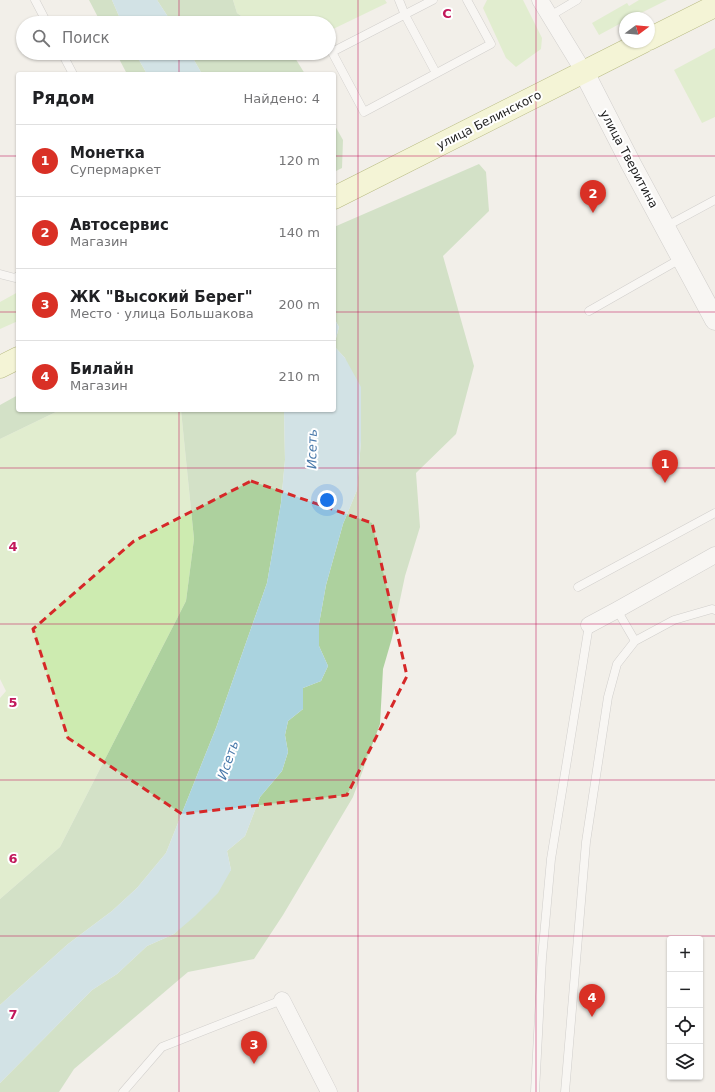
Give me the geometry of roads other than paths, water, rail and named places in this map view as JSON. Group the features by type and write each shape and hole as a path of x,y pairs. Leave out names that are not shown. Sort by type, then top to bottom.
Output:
{"main road":[{"path":"655,36 715,6"},
{"name":"улица Белинского","path":"336,197 631,48"},
{"path":"0,367 16,359"}],"street":[{"name":"улица Тверитина","path":"540,0 584,72 715,320"},
{"path":"589,625 715,555"},
{"path":"282,1000 329,1092"}],"lane":[{"path":"35,0 43,16"},
{"path":"398,0 436,73"},
{"path":"336,50 433,0"},
{"path":"336,60 364,112 491,44 467,0"},
{"path":"550,16 577,0"},
{"path":"66,60 72,72"},
{"path":"665,227 715,200"},
{"path":"589,311 682,258"},
{"path":"0,274 16,277"},
{"path":"578,587 715,513"},
{"path":"617,610 635,641"},
{"path":"564,1092 586,842 608,697 617,664 635,641 674,620 715,610"},
{"path":"535,1092 542,958 551,859 589,625"},
{"path":"123,1092 162,1047 282,1000"}],"water":[{"path":"112,0 157,0 167,16 119,16"},
{"path":"139,60 194,60 201,72 146,72"},
{"path":"336,322 339,327 336,338"},
{"name":"Исеть","path":"336,348 345,358 361,387 361,441 357,490 343,524 326,585 319,624 319,646 328,666 321,681 303,688 303,709 288,721 285,735 288,752 282,771 260,797 245,836 227,851 231,870 218,893 174,934 147,946 117,974 92,990 0,1083 0,1005 68,944 112,911 137,888 166,853 216,728 267,583 281,503 285,460 284,412 336,412"}],"place":[{"name":"Автосервис","path":"593,213"},
{"name":"Монетка","path":"665,483"},
{"name":"Билайн","path":"592,1017"},
{"name":"ЖК \"Высокий Берег\"","path":"254,1064"}]}
